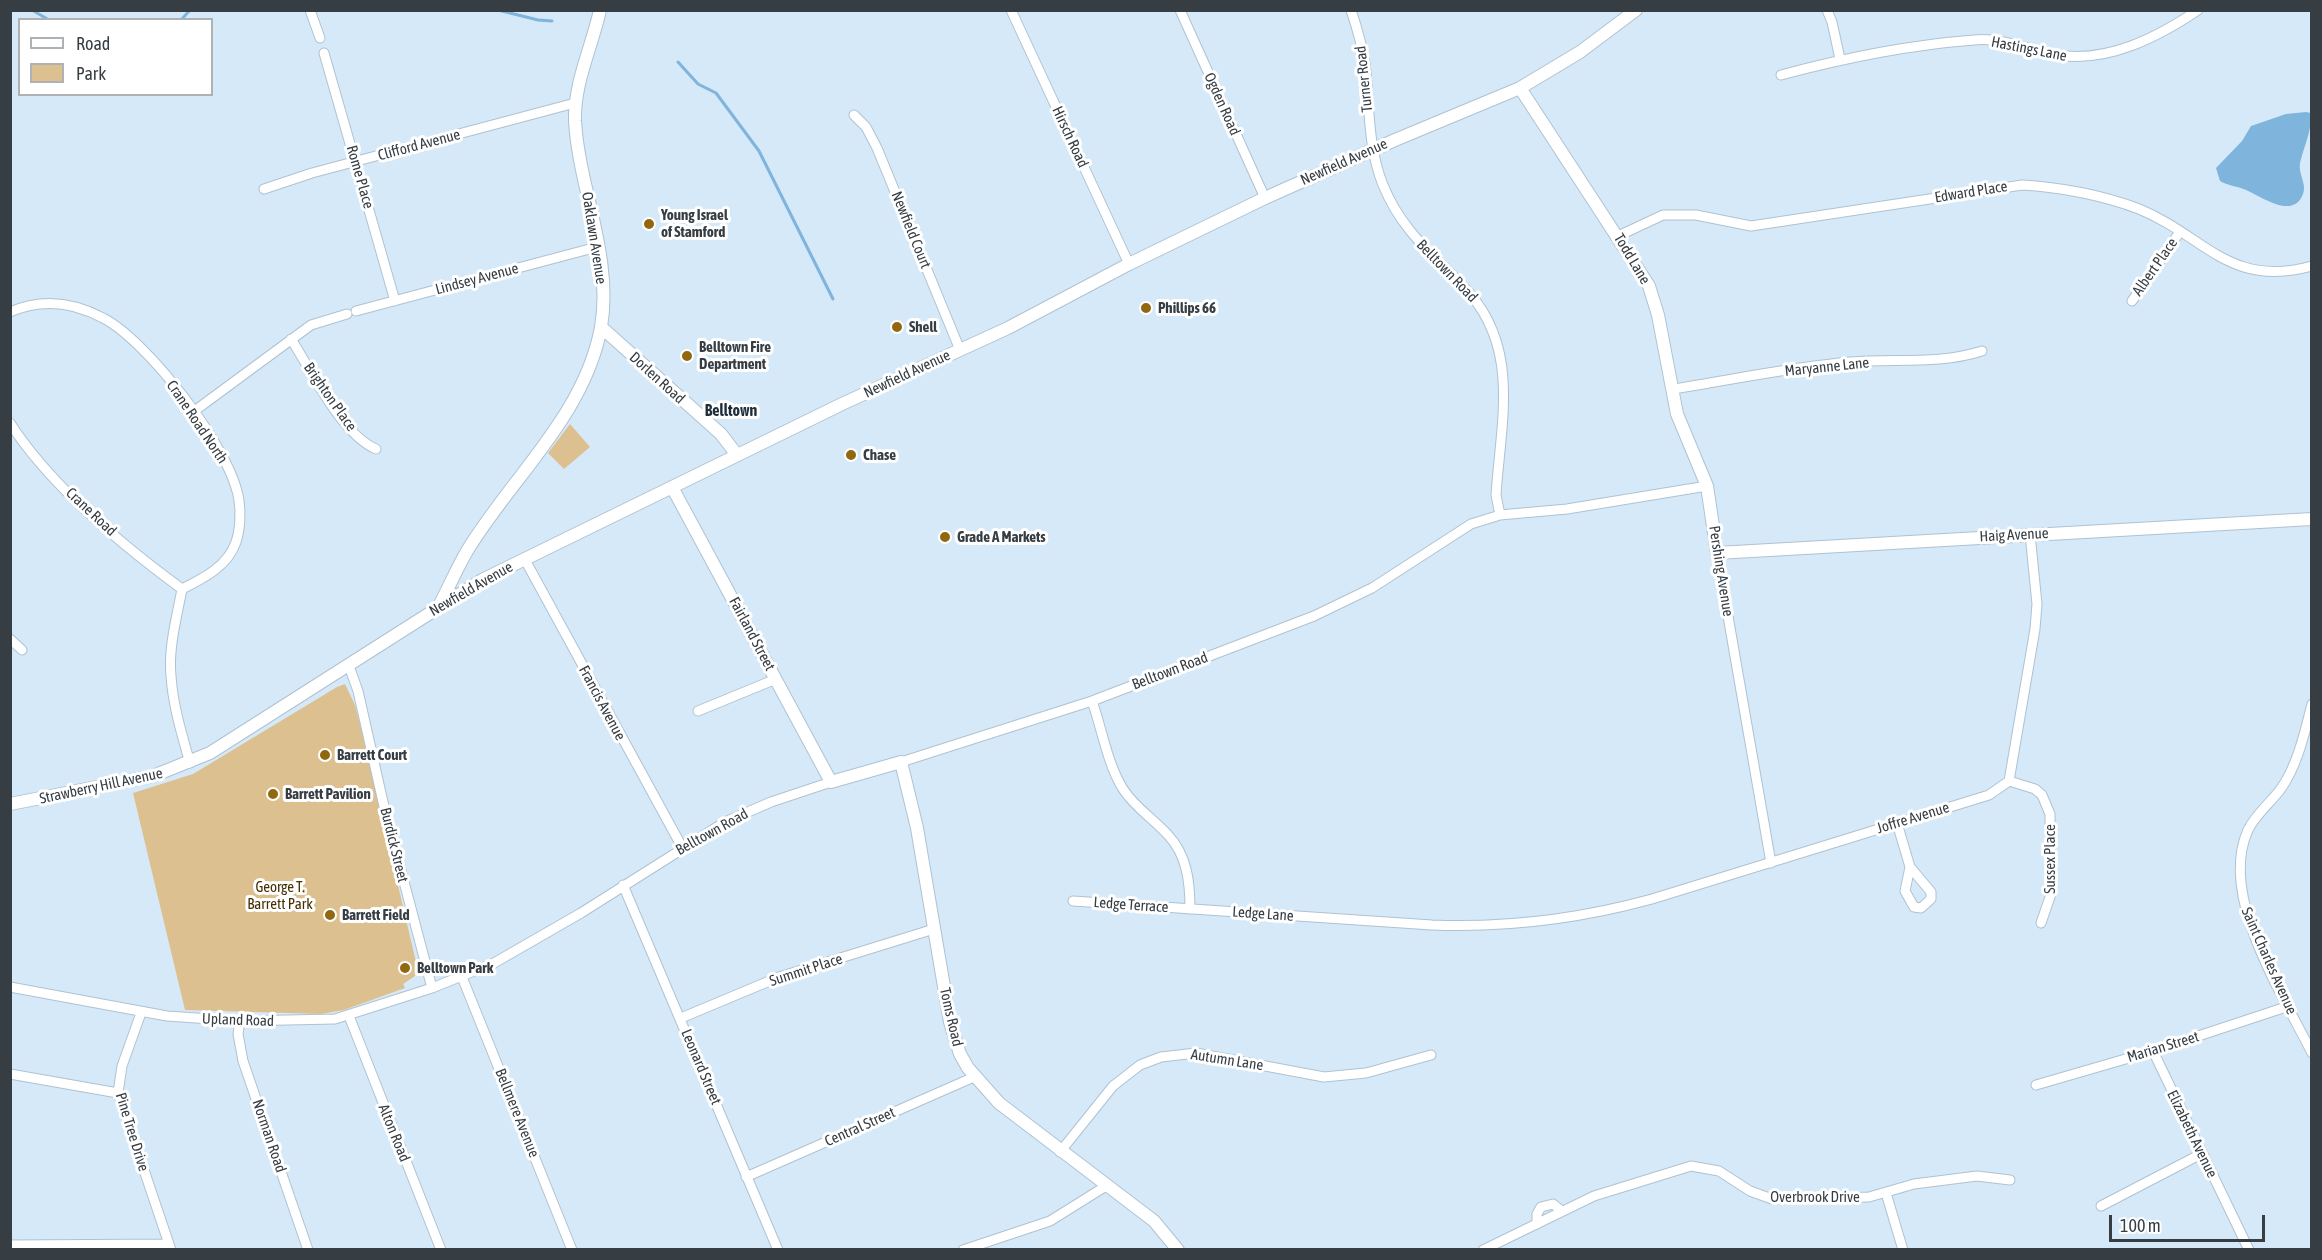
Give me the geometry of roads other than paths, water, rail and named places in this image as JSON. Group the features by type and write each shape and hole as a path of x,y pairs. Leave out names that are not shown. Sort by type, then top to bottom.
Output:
{"street":[{"path":"310,10 320,38"},
{"name":"Oaklawn Avenue","path":"440,605 466,551 571,403 586,370 601,327 603,290 577,138 575,103 600,10"},
{"name":"Hirsch Road","path":"1011,10 1129,264"},
{"name":"Ogden Road","path":"1180,10 1265,198"},
{"name":"Turner Road","path":"1351,10 1361,41 1365,66 1372,150"},
{"name":"Newfield Avenue","path":"190,763 224,745 349,666 440,605 524,558 960,350 1265,198 1520,88 1580,52 1636,10"},
{"path":"1827,10 1832,22 1839,59"},
{"name":"Hastings Lane","path":"1781,75 1839,59 1976,40 2003,41 2057,55 2079,57 2105,54 2154,37 2198,10"},
{"name":"Rome Place","path":"324,53 395,301"},
{"name":"Todd Lane","path":"1520,88 1649,286 1658,315 1677,414 1707,486"},
{"name":"Clifford Avenue","path":"264,189 575,103"},
{"name":"Newfield Court","path":"854,115 866,127 877,148 960,350"},
{"name":"Belltown Road","path":"462,977 538,939 682,847 742,813 831,782 902,762 1092,701 1336,606 1372,588 1471,524 1500,515 1496,495 1504,379 1497,338 1485,312 1471,293 1402,224 1383,185 1372,150"},
{"name":"Edward Place","path":"1618,236 1648,220 1663,215 1696,215 1751,226 2022,185 2118,202 2160,219 2214,256 2251,270 2297,270 2312,266"},
{"name":"Albert Place","path":"2132,301 2179,233"},
{"name":"Lindsey Avenue","path":"193,412 311,325 597,246"},
{"name":"Crane Road North","path":"10,312 31,306 60,303 104,318 121,329 153,359 193,412 230,472 239,500 240,513 236,541 224,561 208,575 182,589"},
{"name":"Dorlen Road","path":"601,327 721,434 737,455"},
{"name":"Brighton Place","path":"291,339 347,425 364,444 376,449"},
{"name":"Maryanne Lane","path":"1672,389 1816,366 1852,362 1957,359 1982,351"},
{"name":"Crane Road","path":"10,423 64,487 111,531 182,589"},
{"path":"1500,515 1567,509 1707,486"},
{"name":"Pershing Avenue","path":"1707,486 1771,863"},
{"name":"Fairland Street","path":"672,487 831,782"},
{"name":"Haig Avenue","path":"1717,553 2312,519"},
{"path":"2009,781 2036,629 2037,604 2031,534"},
{"name":"Francis Avenue","path":"524,558 682,847"},
{"path":"182,589 171,675 180,730 190,763"},
{"path":"10,639 22,650"},
{"name":"Burdick Street","path":"349,666 358,691 383,802 432,988"},
{"path":"698,711 776,679"},
{"path":"1092,701 1120,785 1137,808 1168,834 1183,858 1190,881 1190,909"},
{"name":"Saint Charles Avenue","path":"2312,704 2310,719 2296,758 2281,788 2249,829 2241,854 2241,890 2250,926 2312,1053"},
{"name":"Toms Road","path":"902,762 917,828 954,1039 974,1077 999,1103 1060,1152 1154,1221 1178,1250"},
{"name":"Strawberry Hill Avenue","path":"10,804 137,780 190,763"},
{"name":"Joffre Avenue","path":"1573,916 1610,910 1771,863 1989,795 2009,781"},
{"name":"Sussex Place","path":"2009,781 2035,789 2042,795 2050,814 2052,894 2041,923"},
{"path":"1897,823 1910,867"},
{"name":"Leonard Street","path":"623,885 778,1250"},
{"name":"Ledge Terrace","path":"1073,901 1190,909"},
{"name":"Ledge Lane","path":"1190,909 1487,927 1573,916"},
{"name":"Summit Place","path":"681,1018 779,977 934,929"},
{"name":"Upland Road","path":"10,987 141,1013 240,1021 317,1021 349,1016 462,977"},
{"name":"Bellmere Avenue","path":"462,977 572,1250"},
{"name":"Marian Street","path":"2036,1085 2153,1051 2289,1006"},
{"name":"Pine Tree Drive","path":"141,1013 122,1066 118,1093 170,1247"},
{"name":"Alton Road","path":"349,1016 441,1250"},
{"name":"Norman Road","path":"240,1021 238,1034 243,1061 308,1250"},
{"name":"Elizabeth Avenue","path":"2153,1051 2249,1250"},
{"name":"Autumn Lane","path":"1060,1152 1113,1086 1140,1065 1161,1057 1196,1053 1324,1077 1365,1073 1431,1054"},
{"path":"10,1074 118,1093"},
{"name":"Central Street","path":"746,1177 974,1077"},
{"path":"2101,1206 2201,1154"},
{"name":"Overbrook Drive","path":"1483,1250 1514,1232 1537,1224 1603,1192 1691,1166 1719,1171 1750,1191 1772,1198 1852,1199 1886,1193 1914,1184 1977,1176 2010,1180"},
{"path":"963,1250 1050,1221 1106,1186"},
{"path":"1886,1193 1903,1250"},
{"path":"10,1245 170,1247"}],"water":[{"path":"2311,113 2311,120 2300,163 2304,190 2298,202 2284,206 2276,204 2220,181 2216,168 2242,141 2251,126 2286,114"}],"waterway":[{"path":"32,10 46,18"},
{"path":"183,18 190,10"},
{"path":"498,10 538,20 552,21"},
{"path":"678,62 698,84 716,93 759,151 833,299"}],"place":[{"name":"Young Israel of Stamford","path":"649,224"},
{"name":"Phillips 66","path":"1146,308"},
{"name":"Shell","path":"897,327"},
{"name":"Belltown Fire Department","path":"687,356"},
{"name":"Chase","path":"851,455"},
{"name":"Grade A Markets","path":"945,537"},
{"name":"Barrett Court","path":"325,755"},
{"name":"Barrett Pavilion","path":"273,794"},
{"name":"Barrett Field","path":"330,915"},
{"name":"Belltown Park","path":"405,968"}],"district":[{"name":"Belltown","path":"731,411"}],"park label":[{"name":"George T. Barrett Park","path":"280,896"}]}
